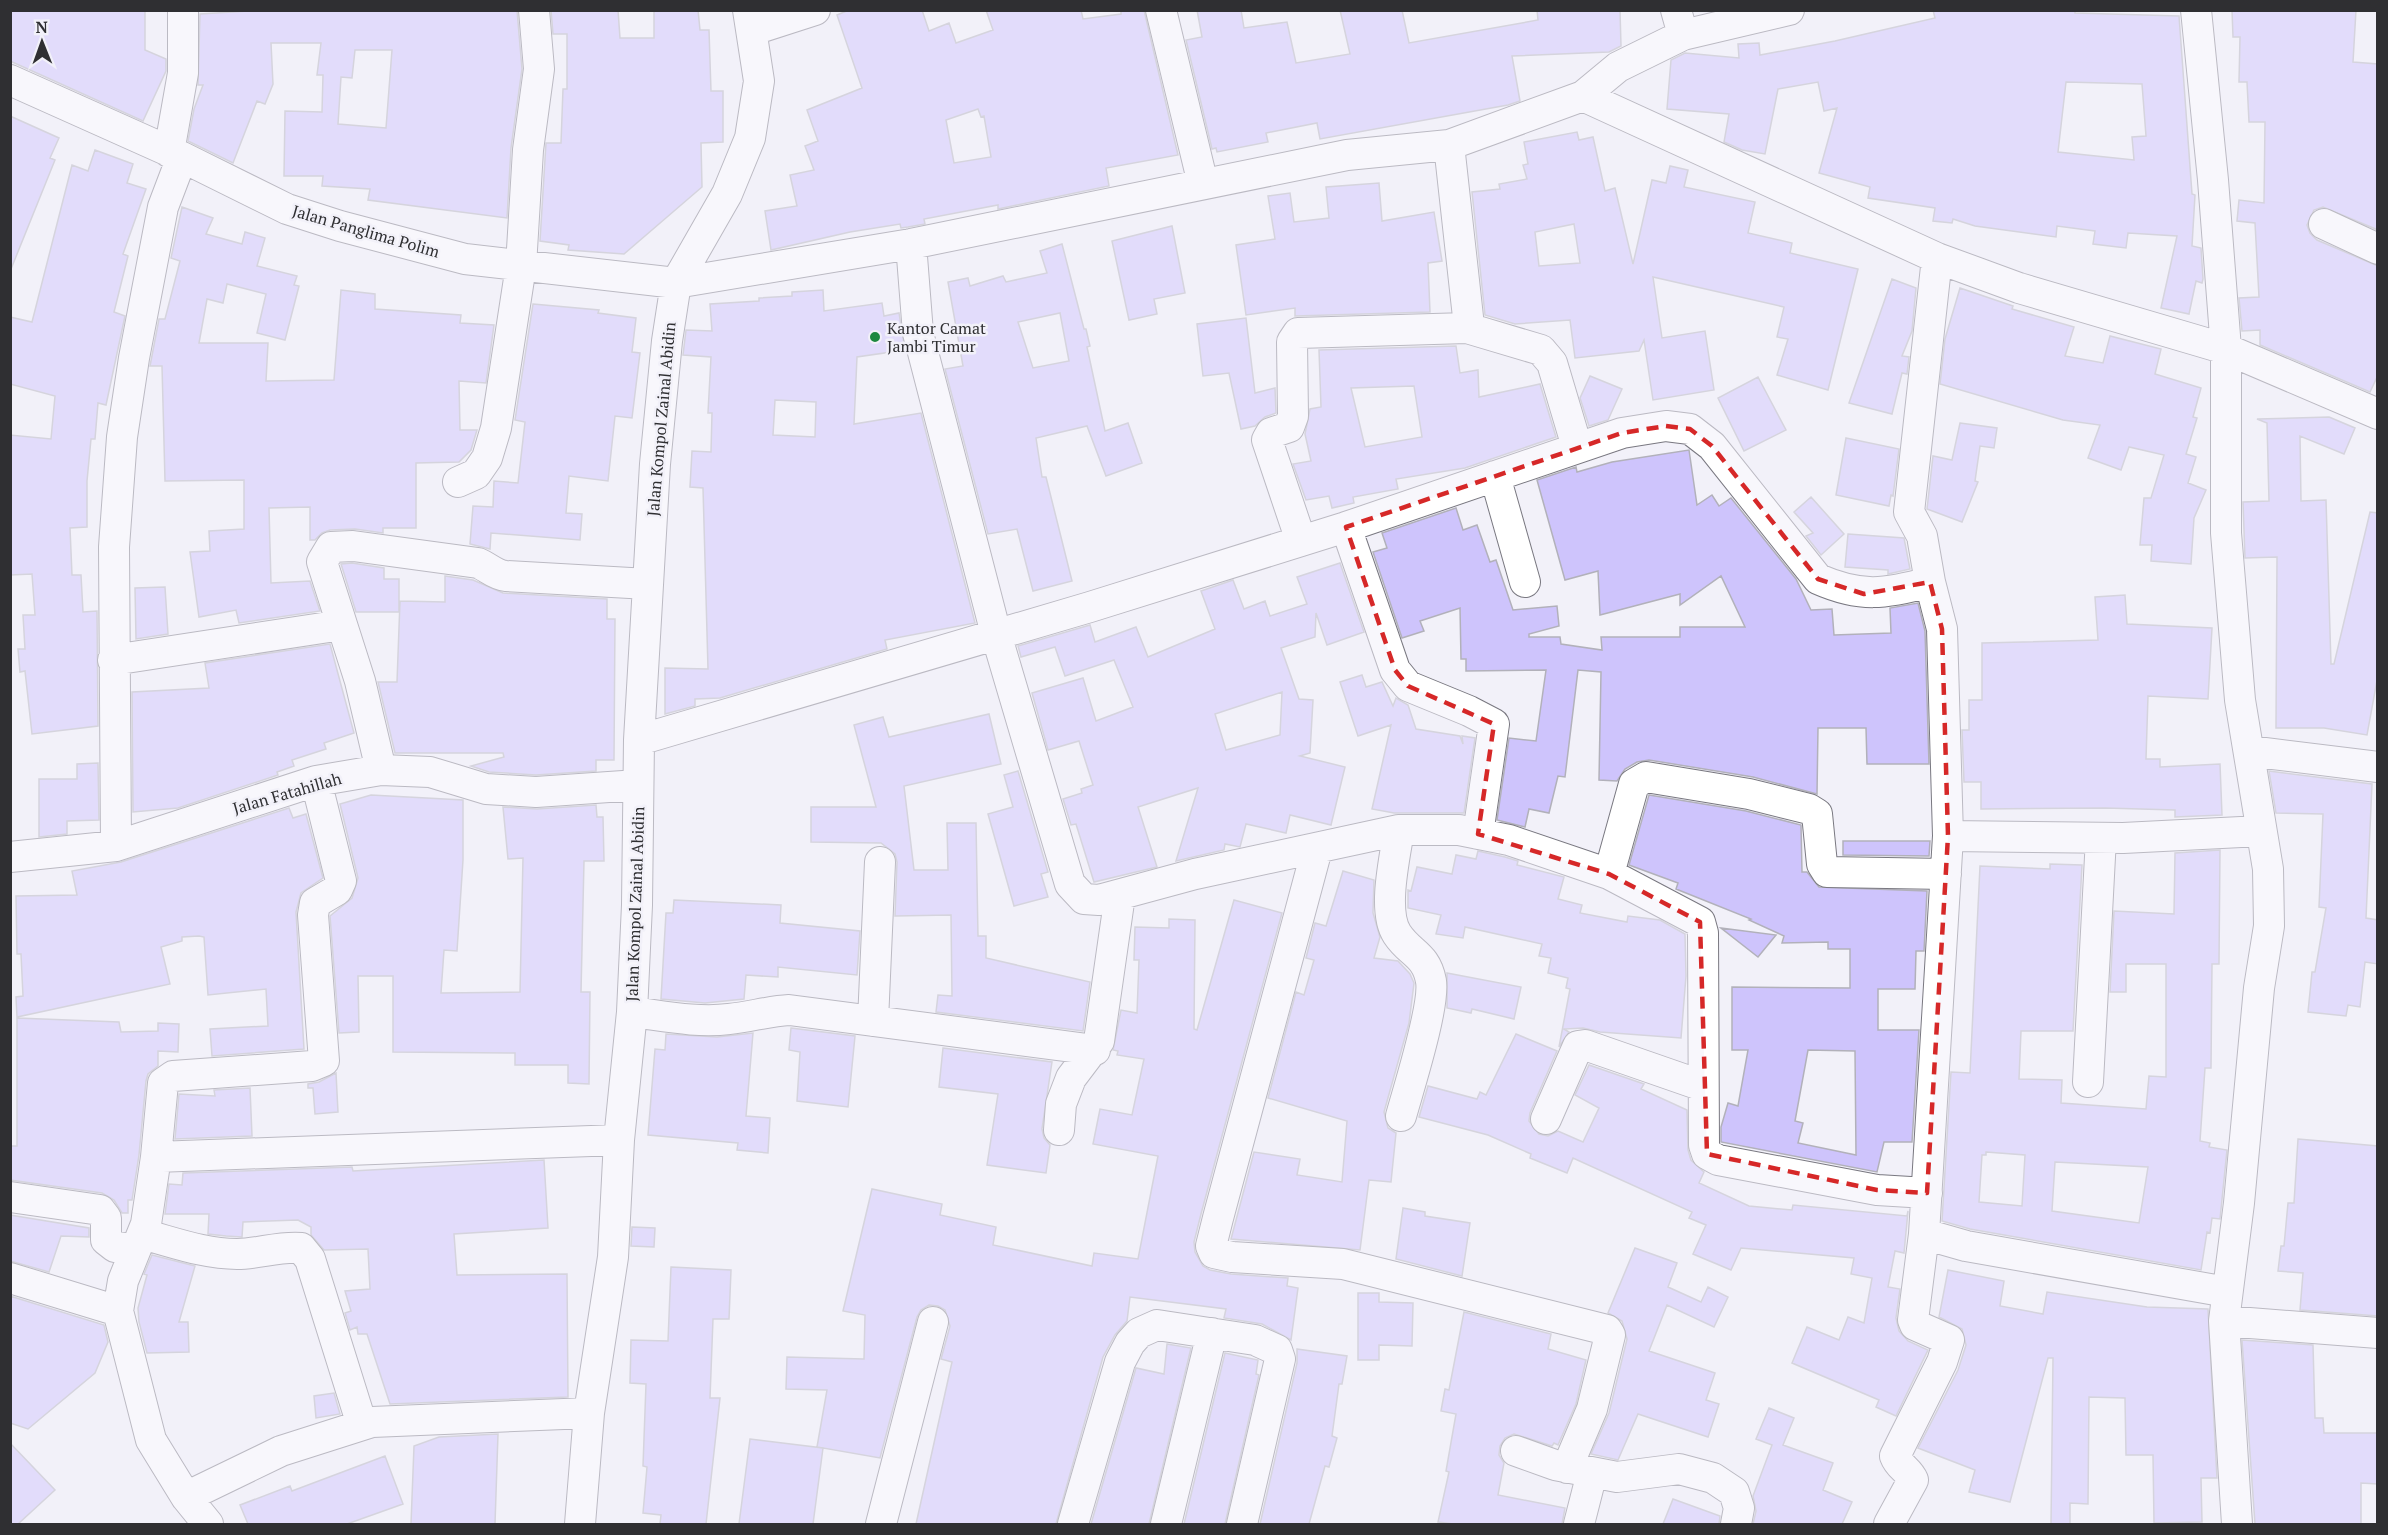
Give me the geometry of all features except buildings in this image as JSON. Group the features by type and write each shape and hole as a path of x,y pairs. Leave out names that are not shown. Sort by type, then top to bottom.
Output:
{"street":[{"path":"116,846 114,547 122,437 134,358 163,207 176,154 183,73 183,10"},
{"path":"458,482 476,474 488,458 496,428 521,266 528,150 538,69 534,10"},
{"path":"676,283 727,194 750,138 759,81 750,20 815,10"},
{"path":"1161,10 1203,184"},
{"name":"Jalan Panglima Polim","path":"10,80 176,154 288,209 340,226 465,259 676,283 911,244 1347,155 1449,145 1583,96 1618,67 1679,23 1789,10"},
{"path":"2196,10 2213,180 2226,349 2226,532 2240,700 2268,869 2269,926 2259,988 2224,1321 2237,1524"},
{"path":"1583,96 1937,258 2019,288 2226,349 2378,414"},
{"path":"1449,145 1468,317 1467,328"},
{"path":"2324,224 2378,249"},
{"path":"911,244 918,333 996,634 1070,884 1084,899 1100,900 1196,874 1399,830 1459,830 1509,840 1609,874 1700,922 1703,933 1704,1145 1707,1154 1718,1160 1877,1190 1927,1193"},
{"path":"1889,1524 1913,1480 1910,1473 1898,1464 1895,1456 1942,1362 1949,1340 1915,1325 1912,1320 1924,1234 1948,836 1942,629 1930,582 1922,536 1908,512 1937,258"},
{"name":"Jalan Kompol Zainal Abidin","path":"580,1524 589,1413 613,1257 619,1140 632,1012 637,905 639,740 655,464 676,283"},
{"path":"1301,541 1267,440 1270,433 1289,427 1293,416 1292,342 1298,333 1467,328 1541,350 1552,363 1577,447"},
{"path":"639,740 1347,527 1577,447 1666,426 1690,429 1712,446 1818,579 1843,590 1864,594 1904,589 1930,582"},
{"path":"1495,476 1525,582"},
{"path":"1347,527 1395,670 1408,686 1494,724 1478,834"},
{"path":"381,770 360,681 322,562 331,547 353,546 478,563 489,567 498,575 506,576 648,584"},
{"path":"113,660 342,625"},
{"path":"2249,751 2378,766"},
{"name":"Jalan Fatahillah","path":"10,857 116,846 316,782 381,770 429,772 486,789 536,792 638,785"},
{"path":"1609,874 1634,784 1646,777 1749,794 1809,809 1816,814 1822,864 1827,872 1946,874"},
{"path":"208,1524 186,1497 151,1440 118,1311 123,1281 146,1224 156,1157 163,1083 173,1076 312,1066 324,1061 313,915 315,903 338,890 341,882 316,782"},
{"path":"1399,830 1390,918 1397,934 1426,962 1431,984 1428,1013 1401,1116"},
{"path":"1948,836 2101,838 2261,831"},
{"path":"2088,1082 2101,838"},
{"path":"1317,849 1211,1246 1214,1253 1232,1257 1343,1264 1607,1330 1610,1335 1579,1470 1579,1524"},
{"path":"873,1021 880,862"},
{"path":"1059,1130 1061,1104 1071,1078 1095,1050 1100,1033 1120,895"},
{"path":"632,1012 692,1020 728,1020 789,1010 1095,1050"},
{"path":"1546,1119 1578,1046 1585,1045 1703,1086"},
{"path":"156,1157 619,1140"},
{"path":"10,1197 100,1210 106,1218 106,1240 115,1247 138,1241 208,1252 238,1254 283,1246 301,1248 310,1259 362,1425"},
{"path":"1924,1234 1966,1246 2227,1292"},
{"path":"10,1278 118,1311"},
{"path":"2224,1321 2378,1333"},
{"path":"881,1524 933,1322"},
{"path":"1073,1524 1120,1362 1130,1343 1139,1333 1157,1325 1255,1340 1277,1350 1280,1359 1242,1524"},
{"path":"1166,1524 1212,1334"},
{"path":"186,1497 281,1451 372,1422 589,1413"},
{"path":"1516,1451 1579,1470 1632,1477 1679,1469 1713,1478 1734,1492 1739,1508 1736,1524"}],"highlighted area":[{"path":"1666,426 1690,429 1712,446 1818,579 1864,594 1930,582 1942,629 1948,836 1927,1193 1877,1190 1707,1154 1700,922 1609,874 1478,834 1494,724 1408,686 1395,670 1346,527 1622,433"}],"place":[{"name":"Kantor Camat Jambi Timur","path":"875,337"}]}
